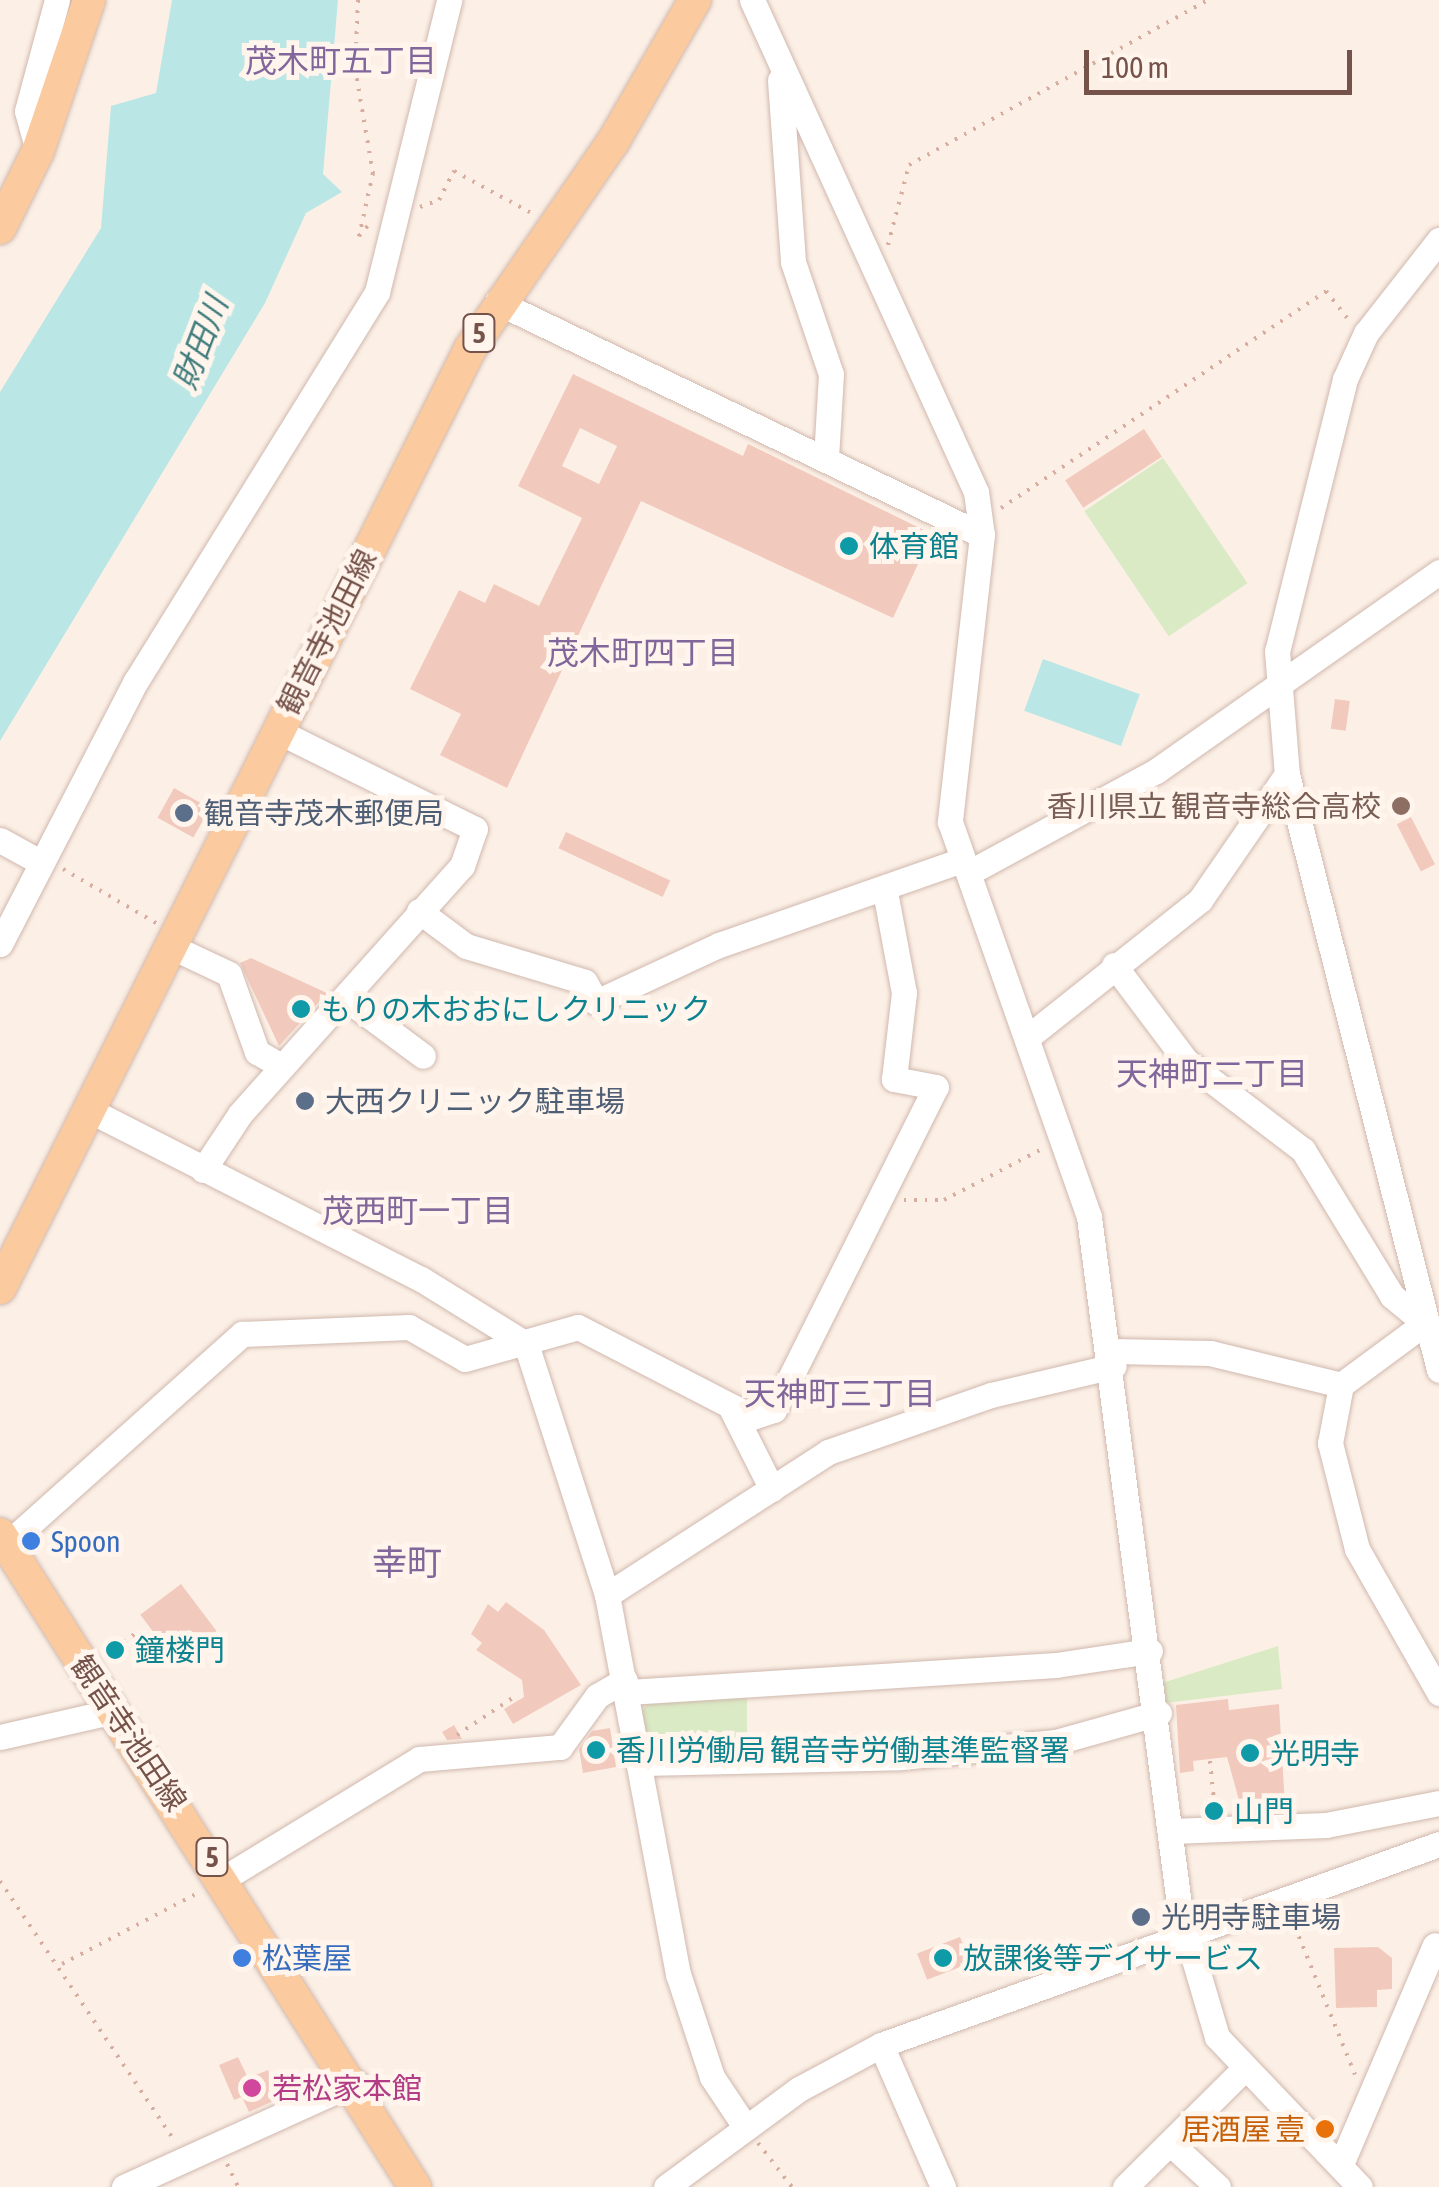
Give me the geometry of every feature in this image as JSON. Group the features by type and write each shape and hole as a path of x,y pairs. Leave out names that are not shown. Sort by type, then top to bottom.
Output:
{"main road":[{"path":"0,228 38,151 46,89 89,0"},
{"name":"観音寺池田線","path":"0,1288 497,302 554,226 695,0"},
{"name":"観音寺池田線","path":"3,1539 226,1877 355,2082 415,2187"}],"street":[{"path":"46,89 58,0"},
{"path":"0,944 52,859 167,628 339,364 377,292 393,204 449,0"},
{"path":"752,0 969,467 982,526 950,822 1066,1137 1114,1359 1186,1932 1216,2037 1360,2187"},
{"path":"779,64 793,262 830,374 826,457"},
{"path":"1439,240 1366,334 1295,552 1277,688 1287,774 1428,1308 1439,1370"},
{"path":"497,302 982,526"},
{"path":"419,912 466,946 586,982 596,1002 720,945 966,866 1156,772 1439,572"},
{"path":"203,1170 281,1066 462,866 475,829 278,731"},
{"path":"1028,1036 1200,900 1287,774"},
{"path":"0,840 52,859"},
{"path":"3,1539 242,1334 408,1327 465,1359 578,1327 752,1417 774,1410 885,1202 936,1087 894,1079 904,993 885,891"},
{"path":"175,941 230,974 257,1052 281,1066"},
{"path":"1114,966 1186,1061 1303,1150 1392,1296 1428,1308"},
{"path":"345,998 423,1056"},
{"path":"89,1110 422,1279 526,1344 608,1595 643,1762 678,1974 712,2077 744,2125"},
{"path":"1428,1308 1341,1385 1330,1443 1357,1549 1439,1693"},
{"path":"608,1595 828,1452 992,1394 1114,1359 1210,1354 1341,1385"},
{"path":"730,1406 772,1490"},
{"path":"226,1877 419,1759 560,1747 597,1696 627,1686 1056,1666 1150,1651"},
{"path":"0,1738 114,1711"},
{"path":"643,1762 901,1757 1056,1742 1158,1713"},
{"path":"1172,1831 1326,1826 1439,1803"},
{"path":"666,2187 744,2125 881,2045 1439,1844"},
{"path":"1334,2157 1434,1946"},
{"path":"881,2045 943,2187"},
{"path":"1125,2187 1245,2068"},
{"path":"124,2187 355,2082"},
{"path":"1170,2142 1218,2187"}],"path":[{"path":"358,0 354,68 373,173 359,236 393,204 439,200 454,171 554,226"},
{"path":"865,247 888,247 898,185 938,144 1208,0"},
{"path":"982,526 1326,291 1366,334"},
{"path":"52,859 63,876 175,941"},
{"path":"885,1202 944,1200 1066,1137"},
{"path":"100,1660 136,1634"},
{"path":"451,1738 514,1697"},
{"path":"1210,1762 1217,1831"},
{"path":"62,1964 226,1877"},
{"path":"0,1881 62,1964 185,2158"},
{"path":"1285,1898 1324,2012 1368,2089"},
{"path":"744,2125 792,2187"},
{"path":"218,2147 238,2187"}],"green space":[{"path":"1163,458 1247,583 1169,636 1084,511"},
{"path":"1278,1646 1282,1689 1165,1703 1162,1683"},
{"path":"747,1690 747,1751 645,1748 638,1715 650,1701"}],"water":[{"name":"財田川","path":"172,0 338,0 323,174 342,192 306,213 265,303 0,741 0,392 101,228 111,106 156,93"},
{"path":"1043,659 1140,694 1121,746 1024,711"}],"building":[{"path":"573,374 743,456 748,444 932,534 893,618 641,501 507,788 440,755 461,714 410,689 459,590 485,603 494,584 539,606 582,518 518,486","holes":["580,428 617,446 599,484 562,466"]},
{"path":"1144,429 1162,457 1083,508 1065,480"},
{"path":"1335,699 1350,701 1346,731 1331,729"},
{"path":"174,788 210,808 193,838 158,818"},
{"path":"1411,817 1435,864 1421,871 1397,824"},
{"path":"566,832 670,881 663,897 558,848"},
{"name":"もりの木おおにしクリニック","path":"251,958 327,993 279,1046 240,963"},
{"path":"181,1584 217,1631 176,1662 140,1615"},
{"path":"506,1602 544,1630 581,1685 513,1724 504,1709 524,1697 522,1680 476,1650 482,1643 471,1634 488,1604 498,1612"},
{"name":"鐘楼門","path":"117,1637 128,1653 113,1663 102,1647"},
{"name":"光明寺","path":"1228,1699 1229,1710 1279,1704 1285,1806 1242,1811 1227,1757 1193,1761 1194,1771 1180,1773 1176,1705"},
{"path":"454,1725 462,1739 447,1740 442,1732"},
{"name":"香川労働局 観音寺労働基準監督署","path":"610,1728 616,1767 583,1773 579,1749 592,1731"},
{"name":"放課後等デイサービス","path":"960,1937 970,1963 927,1980 917,1953"},
{"path":"1378,1947 1392,1958 1392,1989 1377,1990 1377,2007 1336,2008 1334,1948"},
{"name":"若松家本館","path":"238,2057 248,2078 268,2070 280,2098 249,2112 242,2097 234,2100 219,2065"}],"place":[{"name":"体育館","path":"849,546"},
{"name":"香川県立 観音寺総合高校","path":"1401,806"},
{"name":"観音寺茂木郵便局","path":"184,813"},
{"name":"もりの木おおにしクリニック","path":"301,1009"},
{"name":"大西クリニック駐車場","path":"305,1101"},
{"name":"Spoon","path":"31,1541"},
{"name":"鐘楼門","path":"115,1650"},
{"name":"香川労働局 観音寺労働基準監督署","path":"596,1750"},
{"name":"光明寺","path":"1250,1753"},
{"name":"山門","path":"1214,1811"},
{"name":"光明寺駐車場","path":"1141,1917"},
{"name":"松葉屋","path":"242,1958"},
{"name":"放課後等デイサービス","path":"943,1958"},
{"name":"若松家本館","path":"252,2088"},
{"name":"居酒屋 壹","path":"1325,2129"}],"district":[{"name":"茂木町五丁目","path":"341,61"},
{"name":"茂木町四丁目","path":"643,653"},
{"name":"天神町二丁目","path":"1212,1074"},
{"name":"茂西町一丁目","path":"418,1211"},
{"name":"天神町三丁目","path":"840,1394"},
{"name":"幸町","path":"407,1562"}]}
